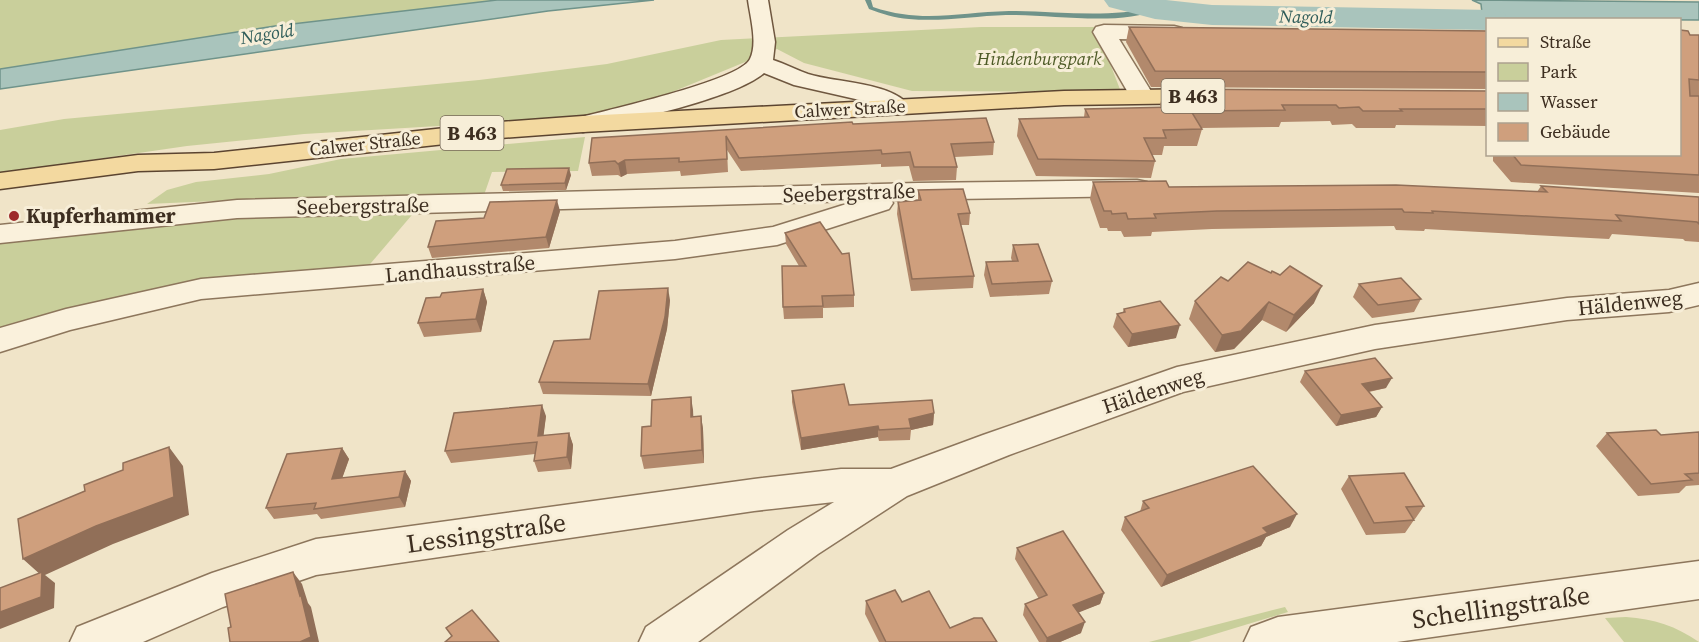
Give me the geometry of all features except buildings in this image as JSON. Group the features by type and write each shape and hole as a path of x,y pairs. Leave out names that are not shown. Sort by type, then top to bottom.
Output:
{"main road":[{"name":"Calwer Straße","path":"0,181 138,163 214,161 500,130 583,124 1142,96 1226,96"},
{"name":"Calwer Straße","path":"0,197 130,179 214,161"}],"street":[{"path":"583,124 724,85 749,73 762,58 758,0"},
{"path":"1142,96 1104,32 1200,34"},
{"path":"762,58 802,80 880,97 898,107"},
{"name":"Seebergstraße","path":"0,234 237,209 918,190 1167,188"},
{"name":"Landhausstraße","path":"0,340 66,320 201,289 627,255 777,236 918,190"},
{"name":"Häldenweg","path":"662,642 803,542 892,485 1177,380 1375,337 1567,309 1669,301 1699,294"},
{"name":"Lessingstraße","path":"93,642 212,592 316,557 754,495 841,485 892,485"},
{"name":"Schellingstraße","path":"1267,642 1278,638 1698,582"}],"green space":[{"path":"0,0 497,0 275,26 0,69"},
{"name":"Hindenburgpark","path":"981,27 1096,27 1121,92 912,91 804,63 777,49 665,95 588,117 304,134 187,146 0,173 0,130 64,119 479,80 607,64 721,40"},
{"path":"585,137 578,171 492,172 483,198 286,198 147,204 167,190 196,182 269,174 341,159"},
{"path":"417,209 365,270 0,332 0,242 197,218"},
{"path":"1285,607 1288,612 1189,642 1149,642"},
{"path":"1626,617 1664,624 1699,642 1624,642 1605,618"}],"water":[{"path":"497,0 654,0 548,11 0,89 0,69 275,26"},
{"path":"1472,0 1699,2 1699,20 1681,20 1681,18 1488,18 1482,13 1481,4"}],"waterway":[{"path":"868,0 871,8 906,18 924,19 994,13 1120,16 1155,9"},
{"name":"Nagold","path":"1121,0 1155,9 1212,15 1486,20"}],"place":[{"name":"Kupferhammer","path":"14,216"}]}
